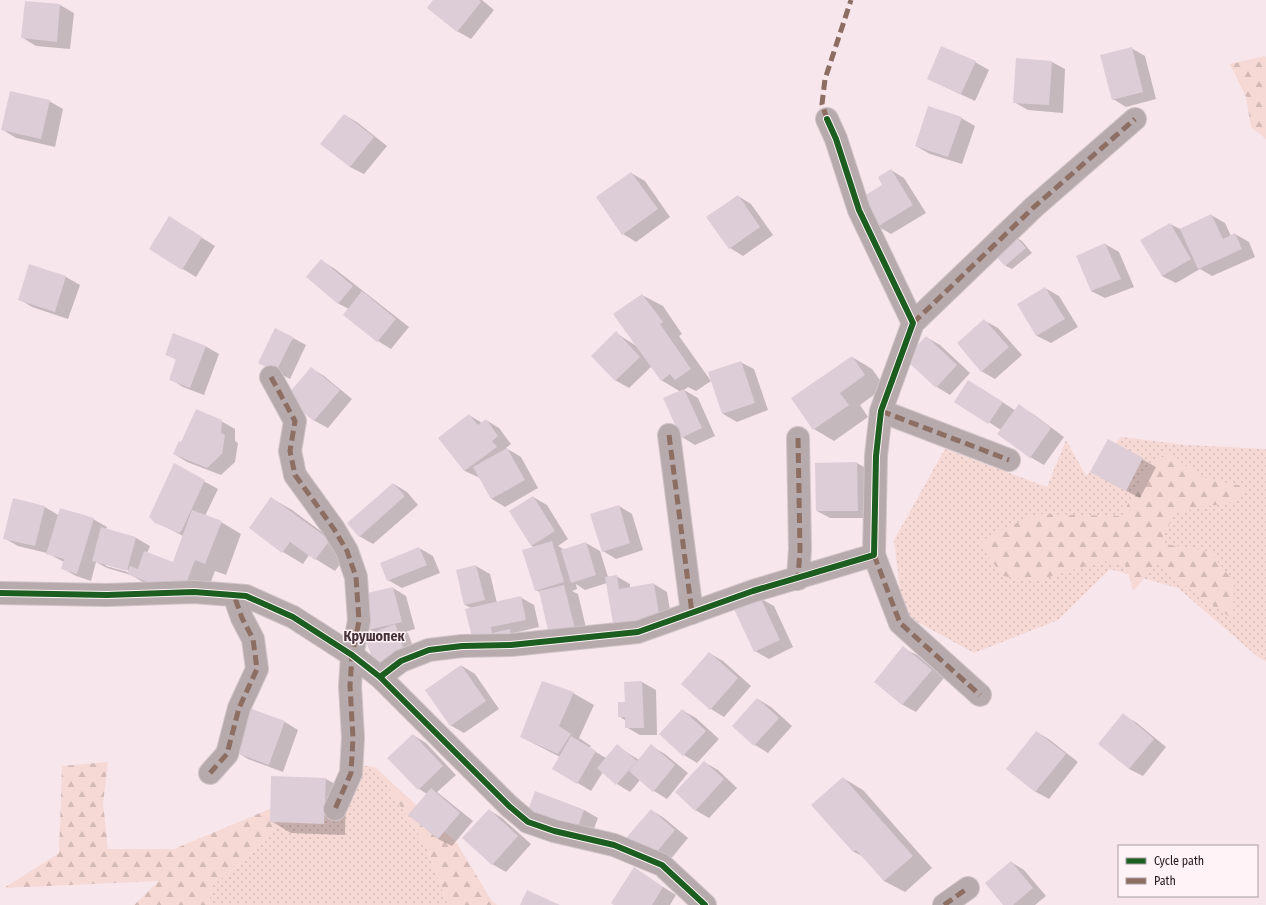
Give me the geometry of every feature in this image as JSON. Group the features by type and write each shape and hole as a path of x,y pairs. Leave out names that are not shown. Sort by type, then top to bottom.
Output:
{"street":[{"path":"827,118 836,139 859,210 913,323"},
{"path":"980,695 900,623 874,555 876,456 882,411 913,323 1034,207 1135,119"},
{"path":"271,377 295,421 290,451 295,475 334,529 347,551 356,577 359,621 352,656 350,686 353,738 351,773 335,809"},
{"path":"882,411 1009,460"},
{"path":"669,435 692,613"},
{"path":"798,438 800,549 798,579"},
{"path":"380,677 401,661 429,650 462,646 512,645 638,632 753,591 798,579 874,555"},
{"path":"0,593 107,595 194,592 246,596 293,617 352,656 380,677 509,806 528,822 614,845 662,865 705,905"},
{"path":"210,773 227,754 239,708 257,669 253,640 242,618 234,595"},
{"path":"944,905 968,888"}],"green space":[{"path":"1265,56 1266,139 1251,127 1246,97 1230,64"},
{"path":"1121,437 1186,445 1266,449 1266,661 1258,657 1178,588 1110,569 1058,620 974,653 903,614 894,540 945,449 1047,487 1066,440 1086,476"},
{"path":"1166,452 1202,477 1245,487 1237,501 1176,512 1160,543 1210,552 1234,582 1233,619 1157,564 1133,591 1126,565 1102,561 1036,581 1003,576 979,544 994,533 1037,514 1122,516 1140,479"},
{"path":"108,762 103,803 108,849 174,849 301,796 257,849 211,887 209,905 134,905 159,881 4,888 59,853 62,766"},
{"path":"359,765 375,767 425,844 448,905 209,905 211,887 257,849 301,796 335,821"},
{"path":"375,767 456,842 492,901 497,905 448,905 425,844"}],"building":[{"path":"433,0 479,0 481,2 457,32 427,8"},
{"path":"25,1 60,4 57,42 21,38"},
{"path":"941,46 976,61 961,94 927,79"},
{"path":"1132,47 1143,92 1112,100 1100,55"},
{"path":"1016,58 1052,61 1049,105 1013,103"},
{"path":"10,91 50,100 41,139 1,130"},
{"path":"928,106 962,117 948,157 915,146"},
{"path":"344,114 374,137 350,167 320,144"},
{"path":"891,169 913,205 877,227 859,199 882,185 878,177"},
{"path":"631,172 658,209 622,235 596,197"},
{"path":"738,195 760,227 729,249 706,217"},
{"path":"1211,214 1223,239 1235,233 1242,249 1198,269 1180,229"},
{"path":"169,216 202,237 182,270 149,249"},
{"path":"1170,223 1191,259 1162,276 1140,240"},
{"path":"1015,236 1026,248 1005,266 994,254"},
{"path":"1105,243 1121,279 1091,291 1076,256"},
{"path":"321,259 353,286 338,304 306,277"},
{"path":"29,264 66,276 55,312 18,300"},
{"path":"1045,287 1065,319 1036,336 1017,304"},
{"path":"362,291 396,319 377,342 343,315"},
{"path":"642,294 663,322 660,324 691,369 675,380 670,374 661,381 613,314"},
{"path":"984,319 1009,347 981,372 957,343"},
{"path":"275,328 293,337 276,372 258,363"},
{"path":"616,331 640,357 615,381 591,356"},
{"path":"173,333 206,346 190,388 169,380 176,359 165,355"},
{"path":"926,336 957,365 936,388 905,359"},
{"path":"852,356 865,375 840,393 849,405 813,430 791,398"},
{"path":"741,361 755,403 722,414 708,372"},
{"path":"311,367 340,390 314,421 285,398"},
{"path":"968,380 1003,402 988,424 954,402"},
{"path":"684,389 702,428 681,438 663,398"},
{"path":"1019,404 1051,428 1030,458 997,434"},
{"path":"196,409 222,420 221,433 225,435 222,454 207,468 173,454 179,441 181,442"},
{"path":"469,414 478,425 486,419 498,436 492,441 497,447 464,471 438,438"},
{"path":"1108,439 1143,458 1126,491 1090,472"},
{"path":"507,448 525,480 491,499 473,467"},
{"path":"857,462 858,511 816,511 815,463"},
{"path":"174,463 205,480 182,530 179,533 155,523 149,517"},
{"path":"393,483 405,496 359,537 347,523"},
{"path":"533,496 555,531 531,546 509,511"},
{"path":"271,497 330,540 315,560 290,542 282,553 249,528"},
{"path":"13,498 45,506 35,546 3,539"},
{"path":"619,505 630,543 602,552 590,514"},
{"path":"60,508 94,518 77,574 61,569 64,559 46,554"},
{"path":"192,510 222,521 205,564 195,560 184,589 163,588 127,574 130,566 138,569 144,551 173,562"},
{"path":"101,527 136,537 127,571 92,561"},
{"path":"552,541 564,582 535,591 522,550"},
{"path":"586,542 596,575 571,583 561,550"},
{"path":"419,547 427,565 387,581 380,563"},
{"path":"476,565 485,600 464,605 456,570"},
{"path":"617,575 619,589 654,583 660,621 614,629 605,577"},
{"path":"564,585 576,633 550,639 539,591"},
{"path":"393,587 402,622 368,630 359,595"},
{"path":"521,596 526,620 491,627 492,633 510,629 511,637 474,645 465,609"},
{"path":"760,597 780,640 754,652 734,609"},
{"path":"395,624 407,659 377,670 364,636"},
{"path":"903,646 932,670 902,705 874,682"},
{"path":"709,652 738,678 710,710 681,684"},
{"path":"461,665 486,701 450,726 425,690"},
{"path":"542,681 574,692 559,726 571,734 558,754 520,737"},
{"path":"642,681 644,728 625,728 625,717 618,717 618,702 625,702 624,682"},
{"path":"757,698 779,718 754,746 732,726"},
{"path":"249,708 285,721 269,765 234,752"},
{"path":"682,709 706,731 683,756 659,734"},
{"path":"1123,713 1154,739 1129,769 1098,744"},
{"path":"1036,731 1066,754 1035,792 1006,769"},
{"path":"413,734 443,766 418,790 387,758"},
{"path":"571,736 596,751 577,784 552,769"},
{"path":"617,744 637,761 616,785 597,768"},
{"path":"651,744 675,765 653,792 629,771"},
{"path":"704,761 724,779 695,811 675,792"},
{"path":"271,776 326,778 324,824 270,822"},
{"path":"843,777 913,856 884,881 856,850 853,852 811,805"},
{"path":"431,788 460,813 438,839 408,815"},
{"path":"535,791 584,810 575,835 526,816"},
{"path":"489,809 518,836 492,865 462,838"},
{"path":"651,809 675,830 651,859 626,838"},
{"path":"1011,861 1033,888 1013,905 1003,905 985,883"},
{"path":"634,867 663,887 652,905 614,905 611,903"},
{"path":"527,890 560,905 520,905"}],"marked path":[{"path":"827,119 822,104 825,79 851,0"},
{"path":"913,323 1034,207 1135,119"},
{"path":"271,377 295,421 290,451 295,475 334,529 347,551 356,577 359,621 352,655 350,686 353,738 351,773 335,809"},
{"path":"881,411 1009,460"},
{"path":"669,435 692,613"},
{"path":"798,438 800,549 798,579"},
{"path":"874,555 900,623 980,695"},
{"path":"210,773 227,754 239,708 257,669 253,639 242,618 234,595"},
{"path":"944,905 968,888"}],"cycle path":[{"path":"380,677 401,661 429,650 462,646 511,645 638,632 753,591 874,555 876,456 881,411 913,323 859,210 836,139 827,119"},
{"path":"0,593 107,595 194,592 246,596 293,617 352,655 380,677 509,806 528,822 554,831 614,845 662,865 705,905"}],"district":[{"name":"Крушопек","path":"374,636"}]}
